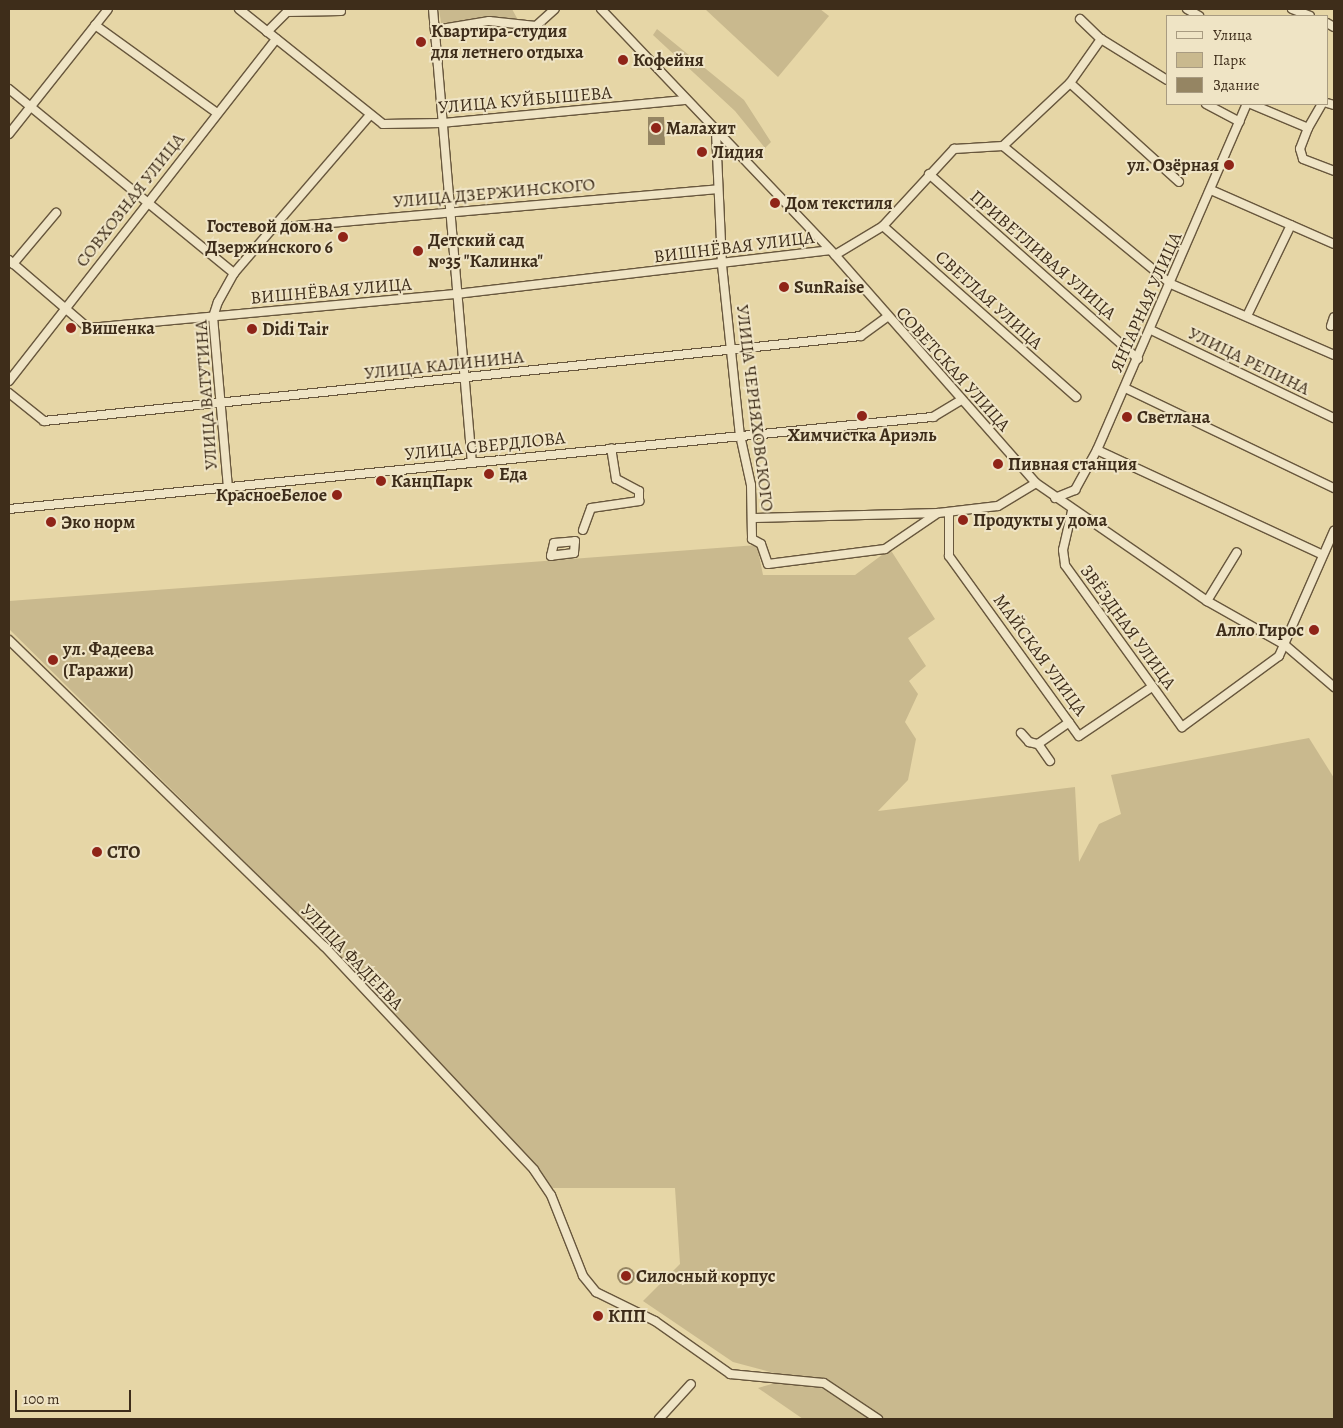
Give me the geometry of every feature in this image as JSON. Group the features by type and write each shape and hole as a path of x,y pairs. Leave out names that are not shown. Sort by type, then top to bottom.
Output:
{"street":[{"path":"9,134 108,9"},
{"name":"УЛИЦА КУЙБЫШЕВА","path":"239,9 383,124 442,123 686,100"},
{"path":"433,9 456,294 472,462"},
{"path":"435,30 489,21 536,26 555,9"},
{"name":"СОВЕТСКАЯ УЛИЦА","path":"601,9 832,253 960,401 1036,483 1072,511 1207,601 1285,644 1334,687"},
{"path":"1292,9 1307,15"},
{"path":"267,32 287,12 341,11"},
{"path":"1080,19 1101,39 1166,79"},
{"path":"96,25 217,113"},
{"name":"СОВХОЗНАЯ УЛИЦА","path":"9,381 145,202 276,39"},
{"path":"832,253 882,226 954,149 1003,146 1070,82 1101,39"},
{"path":"1070,82 1179,182"},
{"path":"9,89 234,273"},
{"path":"1208,105 1240,122"},
{"name":"ЯНТАРНАЯ УЛИЦА","path":"1055,498 1075,490 1097,450 1171,284 1247,105"},
{"path":"1253,105 1308,128"},
{"path":"1321,105 1308,128 1300,149 1303,159 1334,172"},
{"name":"УЛИЦА ВАТУТИНА","path":"228,488 213,317 234,273 370,114"},
{"name":"УЛИЦА ЧЕРНЯХОВСКОГО","path":"716,132 717,189 722,265 733,349 740,435 754,518 752,539 761,544 768,564 845,557 885,549 938,513"},
{"path":"1003,146 1171,284 1334,355"},
{"name":"ПРИВЕТЛИВАЯ УЛИЦА","path":"929,174 1138,359"},
{"name":"УЛИЦА ДЗЕРЖИНСКОГО","path":"274,228 717,189"},
{"path":"1211,190 1334,244"},
{"path":"11,262 56,213"},
{"path":"1247,316 1290,225"},
{"name":"СВЕТЛАЯ УЛИЦА","path":"882,226 1076,397"},
{"name":"ВИШНЁВАЯ УЛИЦА","path":"11,262 88,328 456,294 832,253"},
{"name":"УЛИЦА КАЛИНИНА","path":"9,393 41,422 861,336 887,317"},
{"path":"1331,326 1334,317"},
{"name":"УЛИЦА РЕПИНА","path":"1151,330 1334,418"},
{"path":"1125,388 1334,488"},
{"name":"УЛИЦА СВЕРДЛОВА","path":"9,509 933,417 960,401"},
{"path":"583,530 591,508 639,501 638,491 616,479 611,448"},
{"path":"1097,450 1323,555"},
{"path":"754,518 949,514 998,506 1036,483"},
{"name":"ЗВЁЗДНАЯ УЛИЦА","path":"1072,511 1063,550 1065,565 1182,727 1279,656 1285,644"},
{"name":"МАЙСКАЯ УЛИЦА","path":"949,514 949,556 1079,736 1152,687"},
{"path":"1285,644 1334,531"},
{"path":"1207,601 1237,552"},
{"name":"УЛИЦА ФАДЕЕВА","path":"9,640 324,946 534,1170 551,1195 583,1276 596,1292 640,1316 730,1374 816,1380 878,1419"},
{"path":"1038,744 1069,722"},
{"path":"1021,733 1029,742 1038,744 1050,760"},
{"path":"659,1419 691,1384"}],"green space":[{"path":"439,9 512,9 518,20 441,23"},
{"path":"705,9 820,9 829,16 778,77"},
{"path":"657,29 744,100 771,142 765,148 735,111 653,35"},
{"path":"757,545 763,575 855,575 890,549 935,619 908,638 926,666 909,681 918,694 905,722 916,739 908,780 878,811 1075,787 1079,862 1099,824 1121,814 1111,775 1309,738 1334,778 1334,1419 803,1419 758,1388 793,1378 733,1362 643,1301 680,1264 675,1188 552,1188 336,952 9,629 9,601"}],"building":[{"name":"Малахит","path":"648,117 664,117 665,145 648,145"},
{"name":"Силосный корпус","path":"626,1267 632,1270 635,1276 632,1282 626,1285 620,1282 617,1276 620,1270"}],"place":[{"name":"Квартира-студия для летнего отдыха","path":"421,42"},
{"name":"Кофейня","path":"623,60"},
{"name":"Малахит","path":"656,128"},
{"name":"Лидия","path":"702,152"},
{"name":"ул. Озёрная","path":"1229,165"},
{"name":"Дом текстиля","path":"775,203"},
{"name":"Гостевой дом на Дзержинского 6","path":"343,237"},
{"name":"Детский сад №35 \"Калинка\"","path":"418,251"},
{"name":"SunRaise","path":"784,287"},
{"name":"Вишенка","path":"71,328"},
{"name":"Didi Tair","path":"252,329"},
{"name":"Химчистка Ариэль","path":"862,416"},
{"name":"Светлана","path":"1127,417"},
{"name":"Пивная станция","path":"998,464"},
{"name":"Еда","path":"489,474"},
{"name":"КанцПарк","path":"381,481"},
{"name":"КрасноеБелое","path":"337,495"},
{"name":"Продукты у дома","path":"963,520"},
{"name":"Эко норм","path":"51,522"},
{"name":"Алло Гирос","path":"1314,630"},
{"name":"ул. Фадеева (Гаражи)","path":"53,660"},
{"name":"СТО","path":"97,852"},
{"name":"Силосный корпус","path":"626,1276"},
{"name":"КПП","path":"598,1316"}]}
